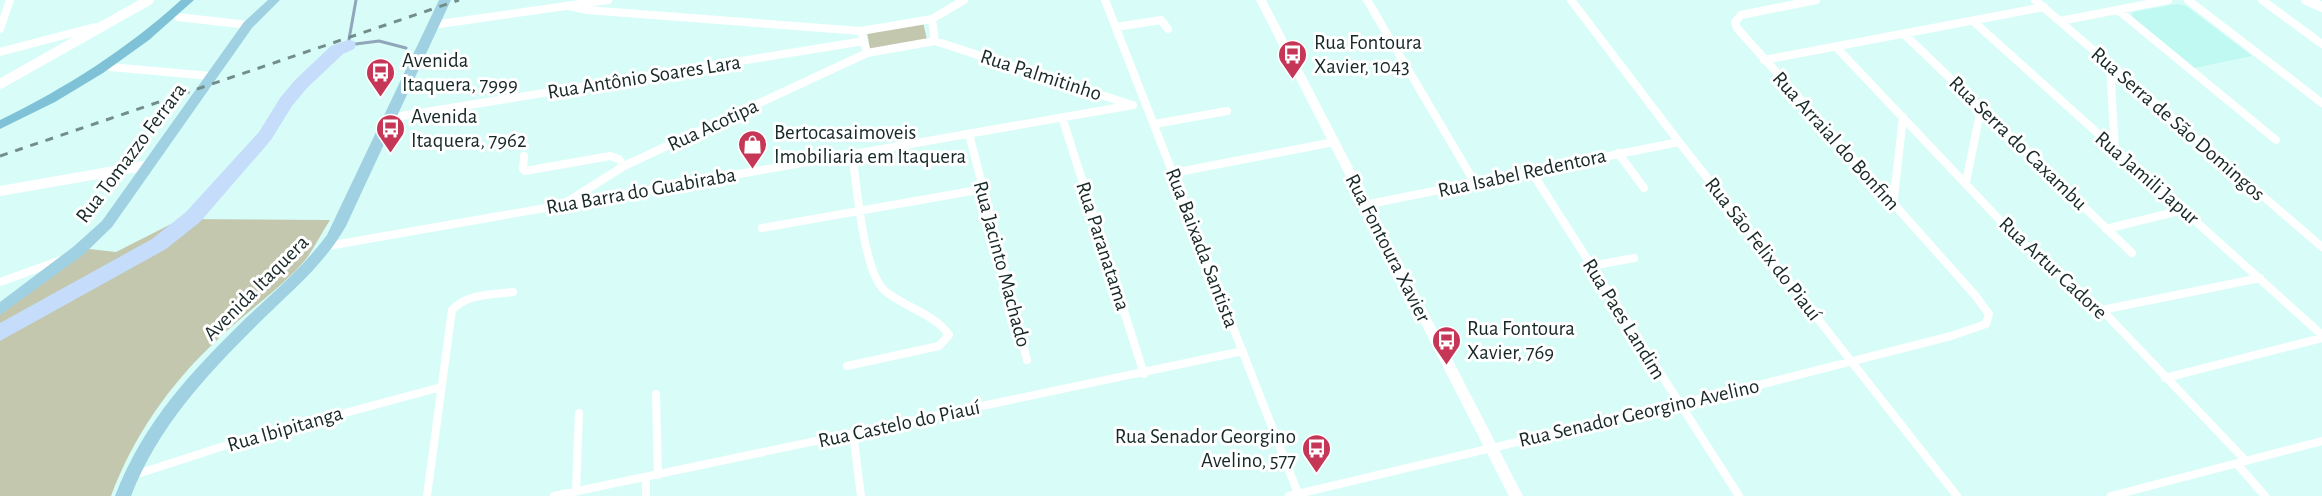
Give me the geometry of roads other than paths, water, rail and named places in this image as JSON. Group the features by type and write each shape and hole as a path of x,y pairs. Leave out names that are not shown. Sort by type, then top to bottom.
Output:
{"highway":[{"path":"0,118 92,66 125,44 176,0"},
{"path":"0,125 70,88 107,64 141,40 188,0"}],"main road":[{"name":"Rua Tomazzo Ferrara","path":"0,310 70,257 107,224 248,25 274,0"},
{"name":"Avenida Itaquera","path":"123,496 130,476 178,398 218,354 305,272 328,246 445,0"},
{"name":"Rua Fontoura Xavier","path":"1262,0 1516,496"}],"street":[{"path":"0,29 10,0"},
{"path":"0,84 149,0"},
{"path":"569,6 608,0"},
{"path":"433,25 559,4 587,10 861,31 932,19 964,0"},
{"name":"Rua Baixada Santista","path":"1106,0 1243,351 1296,495"},
{"path":"1367,0 1475,183"},
{"name":"Rua São Felix do Piauí","path":"1571,0 1679,142 1957,496"},
{"name":"Rua Arraial do Bonfim","path":"1816,0 1749,13 1737,18 1737,28 1984,305 1989,314 1986,324"},
{"name":"Rua Serra de São Domingos","path":"2035,0 2322,247"},
{"path":"2060,21 2146,2 2168,0"},
{"path":"2188,0 2322,103"},
{"path":"2262,0 2322,44"},
{"path":"2306,0 2322,7"},
{"path":"1764,60 2044,7"},
{"path":"2118,10 2276,140"},
{"path":"178,17 248,25"},
{"path":"932,19 935,41"},
{"path":"1116,27 1161,20 1168,29"},
{"name":"Rua Jamili Japur","path":"1973,21 2115,151 2260,278 2322,337"},
{"path":"0,52 107,24"},
{"path":"861,31 867,53"},
{"name":"Rua Serra do Caxambu","path":"1904,34 2132,253"},
{"name":"Rua Antônio Soares Lara","path":"389,118 864,41"},
{"name":"Rua Acotipa","path":"565,204 597,181 624,166 867,53 935,41"},
{"name":"Rua Palmitinho","path":"935,41 1132,105 1147,104"},
{"name":"Rua Artur Cadore","path":"1836,47 2034,254 2102,310 2241,463 2265,496"},
{"path":"2110,65 2115,151"},
{"path":"110,67 211,76"},
{"name":"Rua Barra do Guabiraba","path":"328,246 1132,105"},
{"path":"1966,182 1981,108"},
{"path":"1155,124 1227,111"},
{"name":"Rua Paranatama","path":"1062,117 1144,374"},
{"path":"1893,205 1903,117"},
{"name":"Rua Jacinto Machado","path":"969,134 1027,360"},
{"path":"1173,173 1334,142"},
{"name":"Rua Isabel Redentora","path":"1365,205 1679,142"},
{"path":"1618,153 1644,188"},
{"path":"847,366 939,346 949,335 943,325 904,305 878,284 869,255 852,154"},
{"path":"524,156 523,169 525,171 610,156 619,159 624,166"},
{"path":"0,191 149,165"},
{"name":"Rua Paes Landim","path":"1531,171 1678,405 1739,496"},
{"path":"762,228 983,189"},
{"path":"2106,228 2183,210"},
{"path":"0,282 70,257"},
{"path":"1591,266 1634,258"},
{"path":"2102,310 2260,278"},
{"path":"427,496 450,315 455,305 468,299 513,292"},
{"name":"Rua Senador Georgino Avelino","path":"1296,495 1852,362 1951,336 1986,324"},
{"path":"2165,378 2322,337"},
{"name":"Rua Castelo do Piauí","path":"555,496 1144,374 1243,351"},
{"name":"Rua Ibipitanga","path":"130,476 227,445 441,387"},
{"path":"656,394 658,475"},
{"path":"576,491 579,413"},
{"path":"853,433 861,496"},
{"path":"2111,496 2322,441"},
{"path":"646,477 646,496"}],"waterway":[{"path":"356,0 348,45 379,41 406,48"},
{"path":"0,333 159,244 193,217 265,136 286,102 301,84 337,50 348,45"}],"railway":[{"path":"0,156 459,0"}],"place":[{"name":"Rua Fontoura Xavier, 1043","path":"1293,80"},
{"name":"Avenida Itaquera, 7999","path":"381,98"},
{"name":"Avenida Itaquera, 7962","path":"390,154"},
{"name":"Bertocasaimoveis Imobiliaria em Itaquera","path":"753,170"},
{"name":"Rua Fontoura Xavier, 769","path":"1446,366"},
{"name":"Rua Senador Georgino Avelino, 577","path":"1317,474"}]}
